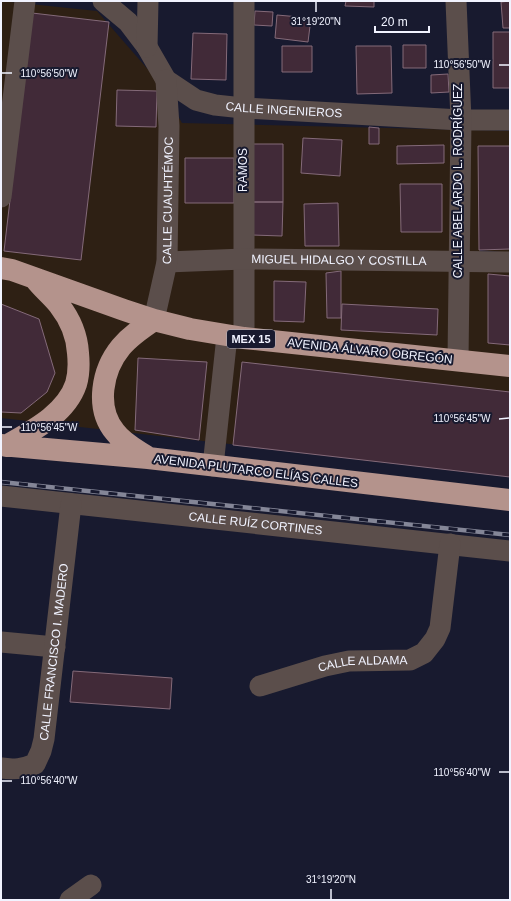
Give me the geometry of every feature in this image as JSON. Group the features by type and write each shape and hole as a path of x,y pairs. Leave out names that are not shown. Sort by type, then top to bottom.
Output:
{"highway":[{"name":"AVENIDA ÁLVARO OBREGÓN","path":"1,268 12,270 154,320 190,329 235,337 510,366"},
{"path":"4,446 30,432 52,416 65,403 77,380 79,365 77,345 72,326 59,306 33,278"},
{"path":"148,458 124,443 114,431 106,418 102,397 105,378 111,362 133,335 154,320"},
{"path":"77,380 104,386"},
{"name":"AVENIDA PLUTARCO ELÍAS CALLES","path":"4,446 148,458 510,500"}],"street":[{"path":"1,197 25,1"},
{"name":"CALLE INGENIEROS","path":"103,1 128,22 147,47 166,80 196,100 215,105 243,108 460,120 510,120"},
{"path":"147,47 148,1"},
{"name":"RAMOS","path":"213,466 235,337 244,259 244,1"},
{"name":"CALLE ABELARDO L. RODRÍGUEZ","path":"456,1 460,120 458,360"},
{"name":"CALLE CUAUHTÉMOC","path":"154,320 167,262 169,126 166,80"},
{"name":"MIGUEL HIDALGO Y COSTILLA","path":"167,262 244,259 510,262"},
{"name":"CALLE RUÍZ CORTINES","path":"1,496 510,551"},
{"name":"CALLE FRANCISCO I. MADERO","path":"1,768 25,768 35,764 41,751 44,738 71,504"},
{"name":"CALLE ALDAMA","path":"260,686 325,666 349,661 410,660 424,653 435,639 440,628 450,544"},
{"path":"1,642 55,647"},
{"path":"70,900 92,885"}],"shaded area":[{"path":"1,1 97,11 158,81 182,123 510,131 510,253 480,250 479,269 510,270 510,476 1,418"}],"building":[{"path":"346,1 374,1 374,7 345,6"},
{"path":"510,1 510,28 503,28 501,2"},
{"path":"255,11 273,12 272,26 254,25"},
{"path":"32,13 109,22 81,260 4,251"},
{"path":"277,15 311,18 308,42 275,38"},
{"path":"493,32 510,32 510,88 493,88"},
{"path":"193,33 227,34 226,80 191,79"},
{"path":"403,45 426,45 426,68 403,68"},
{"path":"282,46 312,46 312,72 282,72"},
{"path":"356,46 391,46 392,93 357,94"},
{"path":"448,74 449,92 431,93 431,75"},
{"path":"117,90 157,91 156,127 116,126"},
{"path":"369,127 379,128 379,144 369,144"},
{"path":"303,138 342,140 340,176 301,173"},
{"path":"253,144 283,144 283,202 252,202"},
{"path":"444,145 444,163 397,164 397,146"},
{"path":"478,146 510,146 510,249 479,250"},
{"path":"185,158 234,158 234,203 185,203"},
{"path":"400,184 442,184 442,232 401,232"},
{"path":"252,202 283,202 282,236 252,235"},
{"path":"338,203 339,246 305,246 304,204"},
{"path":"341,271 341,318 327,318 326,273"},
{"path":"488,274 510,276 510,345 488,343"},
{"path":"274,281 306,282 304,322 274,321"},
{"path":"1,304 39,319 55,373 47,392 21,413 1,412"},
{"path":"342,304 438,309 437,335 341,330"},
{"path":"138,358 207,362 199,440 135,430"},
{"path":"242,362 510,392 510,477 233,445"},
{"path":"73,671 172,678 170,709 70,702"}],"railway":[{"path":"1,482 510,535"}]}
